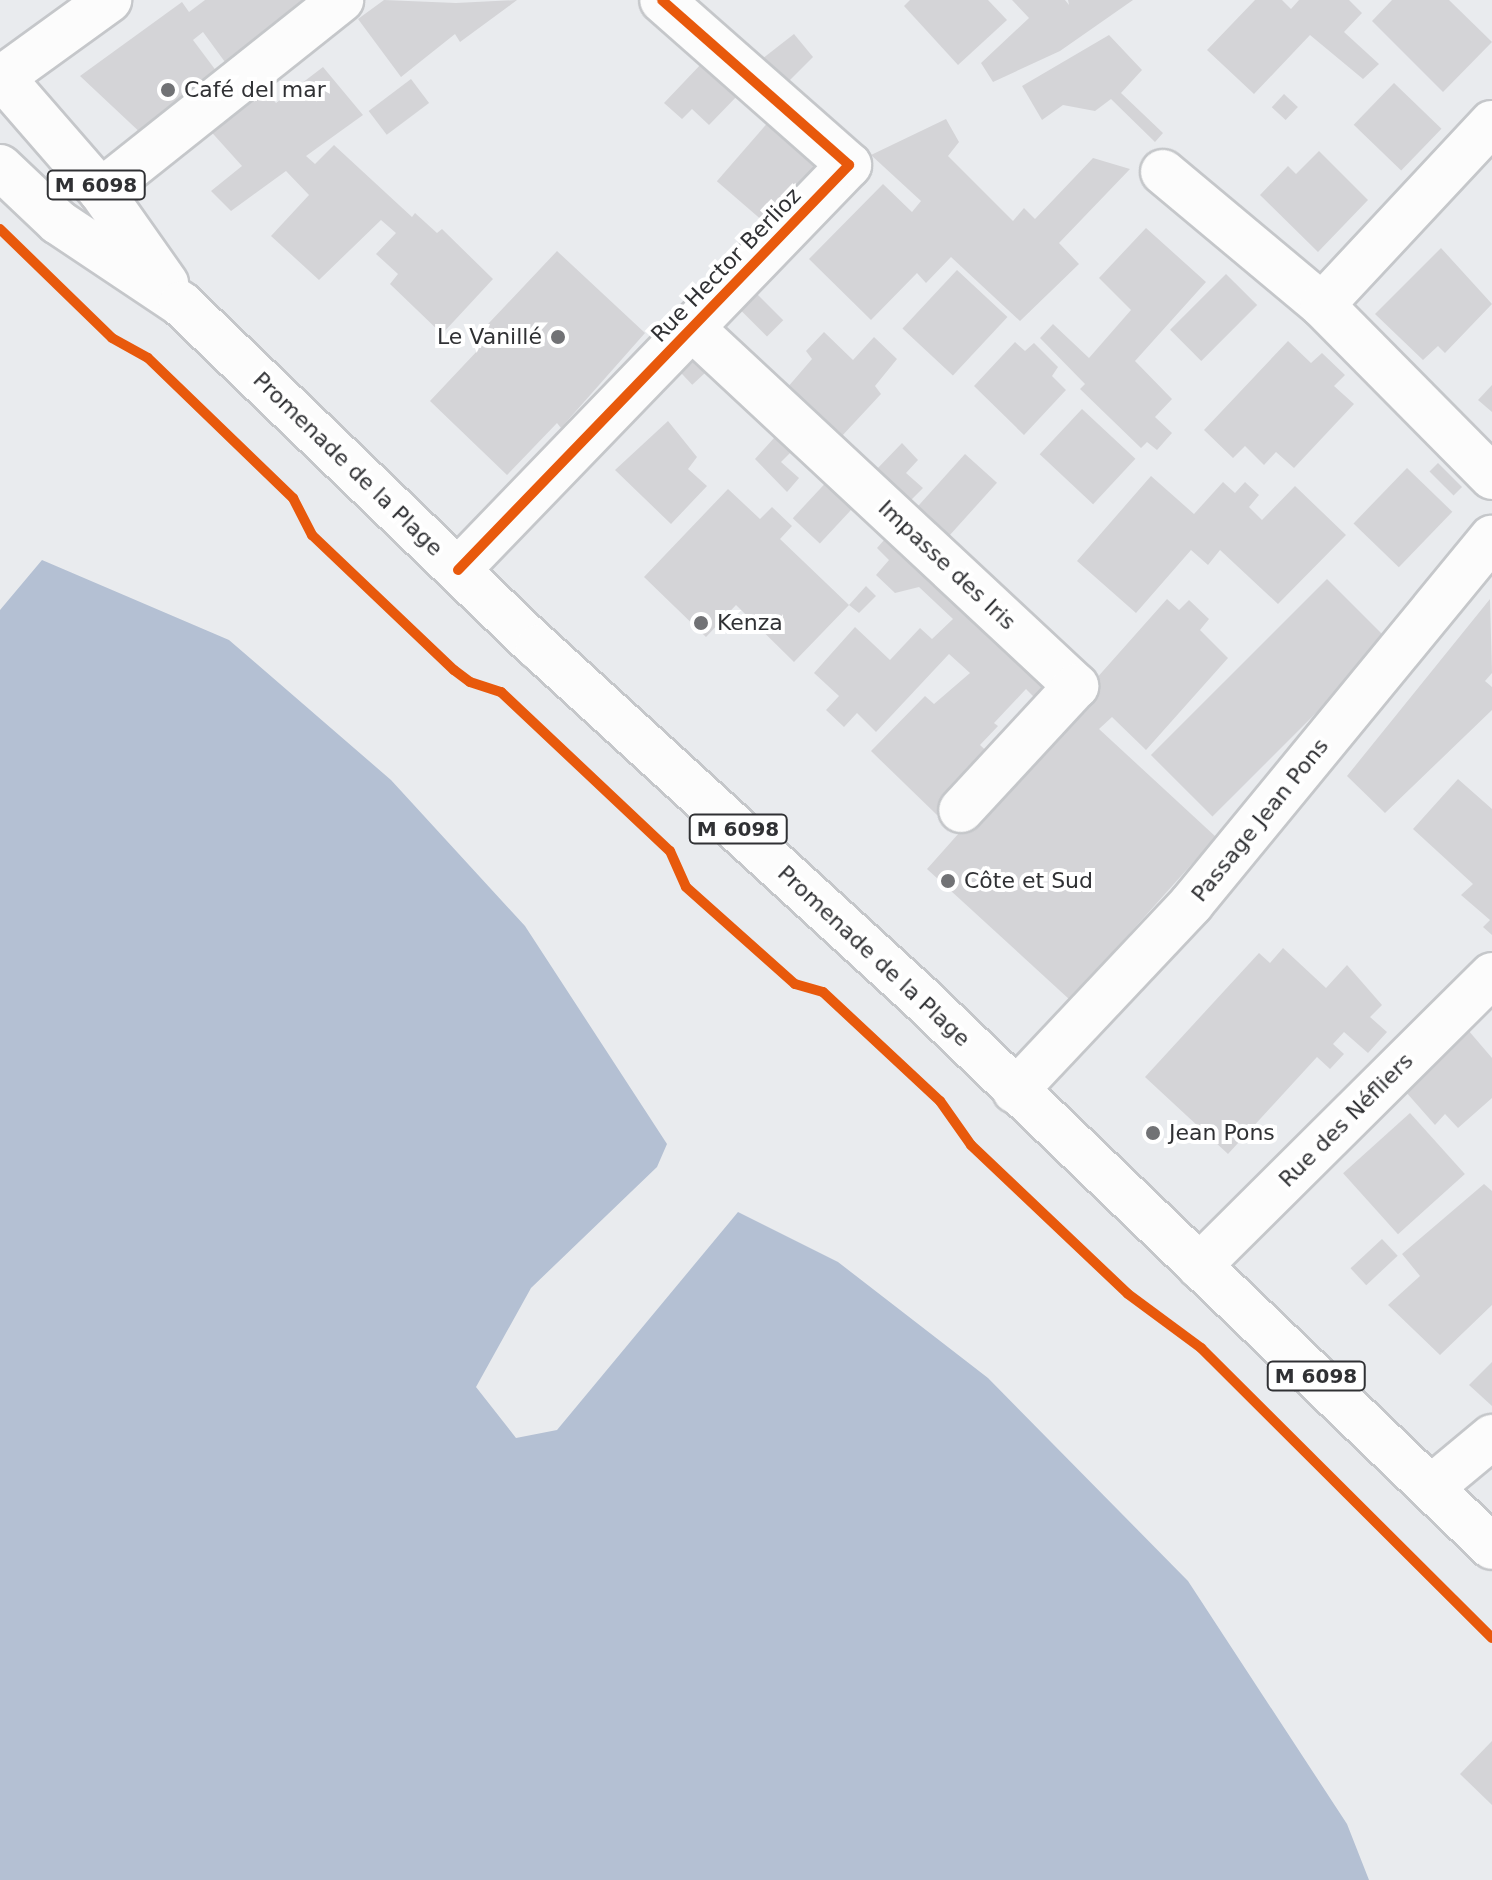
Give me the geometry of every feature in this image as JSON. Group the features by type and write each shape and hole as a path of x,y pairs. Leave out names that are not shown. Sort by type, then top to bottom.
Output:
{"street":[{"path":"1,77 109,0"},
{"path":"101,191 341,0"},
{"name":"Rue Hector Berlioz","path":"458,570 849,165 662,0"},
{"name":"Promenade de la Plage","path":"1,77 101,191 181,304"},
{"path":"1322,305 1492,123"},
{"name":"Promenade de la Plage","path":"0,167 58,222 181,304 458,570 921,998 1015,1091 1433,1486 1492,1547"},
{"path":"1163,172 1322,305 1492,477"},
{"name":"Impasse des Iris","path":"693,329 1076,686 961,810"},
{"name":"Passage Jean Pons","path":"1015,1091 1191,904 1492,538"},
{"name":"Rue des Néfliers","path":"1199,1266 1492,975"},
{"path":"1433,1486 1492,1437"}],"water":[{"path":"42,560 229,640 391,780 525,926 667,1144 657,1167 531,1288 476,1387 516,1438 557,1430 738,1212 838,1262 988,1378 1188,1581 1347,1824 1369,1880 0,1880 0,610"}],"building":[{"path":"205,0 315,0 233,73 203,32 193,40 223,80 145,137 80,76 182,2 189,12"},
{"path":"384,0 456,3 517,0 460,42 455,34 401,77 358,19"},
{"path":"910,0 988,0 1007,20 958,65 904,6"},
{"path":"1012,0 1065,0 1069,5 1068,0 1133,0 1060,51 993,82 981,63 1029,18"},
{"path":"1255,0 1282,0 1291,9 1299,0 1349,0 1362,13 1344,32 1379,64 1363,79 1310,35 1254,94 1207,50"},
{"path":"1392,0 1449,0 1492,42 1443,92 1372,21"},
{"path":"794,34 813,57 788,82 762,59"},
{"path":"1109,35 1142,70 1121,93 1163,133 1155,142 1111,99 1095,111 1063,105 1042,120 1022,86"},
{"path":"703,62 740,93 709,125 692,109 682,119 664,103"},
{"path":"323,67 363,115 306,156 315,164 334,145 412,217 415,213 437,233 442,229 493,279 442,334 390,284 398,274 376,254 396,233 381,220 319,280 271,236 309,195 286,171 231,211 211,191 242,166 206,126 257,81 276,103"},
{"path":"411,79 429,103 387,135 369,111"},
{"path":"1394,83 1441,129 1401,171 1354,125"},
{"path":"1284,94 1298,107 1286,120 1272,107"},
{"path":"946,119 959,142 948,156 1013,221 1024,208 1035,219 1093,158 1130,169 1059,243 1079,264 1020,321 951,257 926,283 917,273 871,320 809,259 883,184 912,212 921,201 871,155"},
{"path":"770,120 821,164 767,225 717,181"},
{"path":"1319,151 1368,200 1318,252 1260,195 1288,166 1296,174"},
{"path":"1146,228 1206,282 1135,361 1172,399 1155,417 1172,433 1157,450 1147,442 1141,448 1080,389 1085,384 1040,338 1053,324 1089,358 1131,310 1099,278"},
{"path":"1441,248 1492,304 1445,353 1438,346 1423,360 1375,314"},
{"name":"Le Vanillé","path":"557,251 645,333 561,428 557,423 507,475 430,401 479,349 472,341"},
{"path":"957,270 1007,317 953,376 902,329"},
{"path":"1226,274 1257,305 1201,361 1170,330"},
{"path":"755,292 783,320 767,337 739,308"},
{"path":"824,332 853,360 874,337 897,359 875,386 881,394 841,437 787,388 812,359 806,351"},
{"path":"1288,341 1311,363 1322,353 1345,375 1334,386 1354,404 1294,468 1276,452 1264,465 1245,446 1233,458 1204,430"},
{"path":"1015,342 1025,351 1034,343 1058,367 1052,376 1066,390 1024,435 974,386"},
{"path":"704,352 715,364 692,385 681,373"},
{"path":"1492,385 1492,412 1478,400"},
{"path":"1082,409 1135,459 1093,504 1040,454"},
{"path":"668,421 697,457 688,469 707,486 671,524 615,470"},
{"path":"784,427 800,443 781,462 799,478 787,492 755,459"},
{"path":"902,443 918,460 906,473 923,488 909,502 876,470"},
{"path":"965,454 997,483 948,537 916,508"},
{"path":"1438,463 1462,487 1454,496 1430,471"},
{"path":"1407,468 1452,512 1399,567 1354,523"},
{"path":"833,475 860,500 820,543 793,518"},
{"path":"1151,476 1194,514 1223,482 1235,493 1245,482 1259,495 1249,507 1262,520 1295,486 1346,535 1278,604 1220,550 1208,565 1191,550 1136,613 1077,561"},
{"path":"728,489 760,519 772,507 792,526 780,539 849,605 794,662 736,605 706,637 644,577"},
{"path":"893,530 1057,687 1041,704 1026,689 994,723 998,726 980,745 993,757 937,815 871,751 925,696 934,704 970,673 949,654 876,732 857,713 844,727 826,710 839,696 814,673 855,627 890,660 920,628 932,639 953,619 919,587 895,593 876,575 889,560 877,548"},
{"path":"1327,579 1389,641 1212,817 1151,755"},
{"path":"866,586 876,596 859,613 849,605"},
{"path":"1167,599 1179,610 1189,600 1209,619 1200,630 1228,658 1146,750 1112,717 1099,729 1216,837 1070,1000 927,869"},
{"path":"1490,599 1492,673 1485,681 1492,687 1492,710 1385,813 1347,776"},
{"path":"1458,779 1492,809 1492,935 1483,927 1490,920 1461,895 1473,884 1413,829"},
{"path":"1283,948 1326,988 1347,965 1382,1005 1370,1017 1387,1032 1368,1053 1344,1032 1333,1044 1344,1054 1330,1069 1317,1057 1228,1154 1145,1077 1259,953 1270,963"},
{"path":"1462,1023 1492,1058 1492,1098 1458,1128 1445,1114 1435,1125 1398,1083"},
{"path":"1410,1113 1465,1174 1398,1234 1343,1173"},
{"path":"1484,1184 1492,1191 1492,1305 1440,1355 1388,1305 1420,1276 1402,1254"},
{"path":"1382,1239 1398,1256 1366,1285 1351,1268"},
{"path":"1492,1362 1492,1406 1469,1385"},
{"path":"1492,1741 1492,1805 1460,1774"}],"cycle path":[{"path":"458,570 849,165 662,0"},
{"path":"0,229 112,338 148,358 293,498 312,535 454,670 470,682 501,692 670,851 686,887 795,984 823,992 940,1101 971,1145 1128,1294 1201,1348 1492,1638"}],"place":[{"name":"Café del mar","path":"168,90"},
{"name":"Le Vanillé","path":"558,337"},
{"name":"Kenza","path":"701,623"},
{"name":"Côte et Sud","path":"948,881"},
{"name":"Jean Pons","path":"1153,1133"}]}
